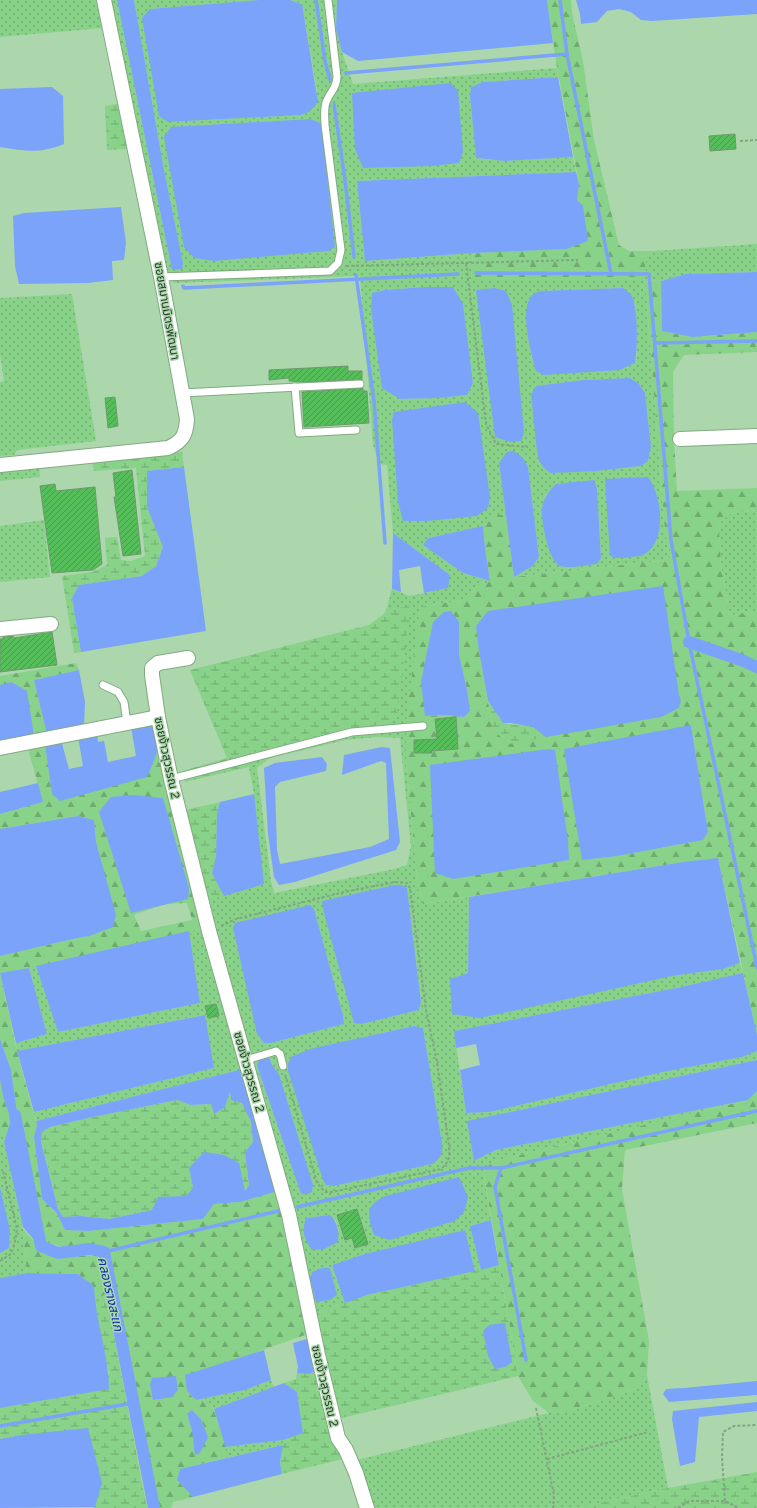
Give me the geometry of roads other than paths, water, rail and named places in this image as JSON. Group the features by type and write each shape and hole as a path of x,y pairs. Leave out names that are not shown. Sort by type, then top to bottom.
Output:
{"street":[{"name":"ซอยสมานมิตรพัฒนา","path":"0,465 168,448 176,444 182,438 186,430 187,419 161,277 104,0"},
{"path":"680,439 757,436"},
{"path":"0,629 50,624"},
{"name":"ซอยง้าวสุวรรณ 2","path":"188,658 158,663 152,668 158,717 171,779 209,932 289,1215 318,1355 338,1438 346,1450 356,1473 367,1508"},
{"path":"0,748 158,717"}],"lane":[{"path":"161,277 330,271 338,263 341,250 325,125 324,106 327,98 336,86 337,77 328,0"},
{"path":"182,393 360,384"},
{"path":"295,387 299,433 356,430"},
{"path":"103,685 118,692 124,702 127,723"},
{"path":"171,779 352,732 423,726"},
{"path":"246,1060 276,1051 280,1054 283,1066"}],"water":[{"path":"117,0 134,0 164,170 183,263 182,269 172,270"},
{"path":"259,0 290,0 302,4 318,102 309,112 301,115 168,122 159,116 142,18 150,9"},
{"path":"337,0 547,0 553,43 358,61 342,52 336,29"},
{"path":"576,0 757,0 757,14 652,21 641,20 631,12 619,9 607,11 597,22 581,24"},
{"path":"558,77 573,157 505,161 476,158 470,96 471,87 483,82"},
{"path":"451,83 458,91 463,152 459,163 431,166 363,168 355,149 352,93"},
{"path":"52,87 63,96 64,144 47,149 32,151 0,147 0,89"},
{"path":"310,119 321,123 335,247 328,251 214,261 194,258 184,247 164,137 171,127"},
{"path":"576,172 579,184 577,200 583,206 588,241 566,249 473,253 365,261 357,181"},
{"path":"121,207 126,243 124,260 112,261 113,280 88,283 19,284 15,266 13,216 24,213"},
{"path":"757,272 757,332 692,337 662,331 661,281 686,274"},
{"path":"425,287 453,287 463,304 473,383 467,395 439,398 400,399 382,388 371,309 372,293 384,290"},
{"path":"495,288 506,291 512,305 524,433 521,441 510,442 495,437 476,290"},
{"path":"623,288 630,293 634,303 637,339 635,363 620,370 544,375 536,371 529,344 526,321 528,302 532,295 541,291"},
{"path":"630,378 639,384 645,393 651,447 648,461 641,466 597,471 551,473 545,469 539,461 537,451 531,395 536,386 583,380"},
{"path":"465,402 478,413 490,497 488,508 477,516 427,521 403,521 398,502 392,420 394,412"},
{"path":"514,451 523,458 528,467 539,557 533,566 514,577 499,463 507,452"},
{"path":"184,467 206,631 81,652 72,598 79,585 142,576 156,566 163,547 147,507 147,471"},
{"path":"648,477 657,495 659,506 659,530 656,540 651,549 642,556 615,558 610,556 605,479"},
{"path":"594,480 597,489 601,558 597,564 573,567 560,566 552,557 546,540 542,514 545,497 556,484"},
{"path":"483,526 490,581 463,573 423,545 428,538"},
{"path":"393,533 450,575 448,588 424,593 420,566 399,570 401,592 392,589"},
{"path":"663,586 681,700 679,708 661,717 546,737 533,727 503,723 488,701 479,651 476,626 488,611"},
{"path":"451,611 459,622 459,654 470,711 464,717 444,715 425,716 421,682 433,622 444,612"},
{"path":"79,670 85,702 84,726 47,735 34,680"},
{"path":"11,682 27,691 34,736 0,742 0,685"},
{"path":"152,723 156,729 158,743 155,757 147,777 60,801 52,794 45,745 61,740 69,769 83,766 78,737 97,733 98,742 104,741 108,762 136,756 131,727"},
{"path":"691,725 708,832 703,840 617,856 582,860 564,749"},
{"path":"382,747 390,748 400,842 396,850 295,882 279,885 274,877 268,834 264,768 275,763 322,757 327,764 326,771 280,782 275,787 277,850 280,864 370,847 389,839 386,763 381,761 342,775 344,755"},
{"path":"549,749 555,750 568,841 569,860 453,879 435,873 430,765"},
{"path":"38,783 43,802 0,814 0,792"},
{"path":"254,794 264,884 224,896 212,873 216,856 217,813 220,802"},
{"path":"133,795 163,798 189,888 188,899 131,913 99,812 111,797"},
{"path":"78,816 94,820 96,842 116,915 113,927 89,936 0,956 0,829"},
{"path":"718,858 740,963 723,969 672,976 480,1018 452,1014 450,979 468,973 469,897 683,862"},
{"path":"395,885 402,885 407,888 421,1002 419,1010 362,1024 354,1023 322,901"},
{"path":"310,905 314,909 343,1015 344,1024 271,1043 264,1043 257,1034 233,928 235,923"},
{"path":"189,931 200,1003 58,1032 36,966"},
{"path":"29,968 47,1034 16,1043 0,973"},
{"path":"743,973 757,1035 757,1051 742,1057 663,1072 490,1112 466,1113 460,1070 480,1065 476,1044 456,1048 454,1031 681,987"},
{"path":"205,1015 214,1068 34,1112 17,1051"},
{"path":"414,1026 423,1028 442,1143 441,1155 438,1160 432,1164 334,1186 326,1185 323,1180 288,1071 288,1064 291,1057 310,1049"},
{"path":"0,1039 11,1070 18,1119 17,1152 29,1204 46,1254 23,1227 4,1142 11,1120 3,1096 0,1080"},
{"path":"269,1057 272,1065 279,1074 313,1185 312,1192 308,1194 301,1194 257,1066 259,1059"},
{"path":"757,1060 757,1091 748,1100 496,1150 474,1161 467,1121"},
{"path":"243,1069 278,1191 240,1202 214,1204 203,1219 89,1231 65,1230 56,1212 42,1199 34,1137 37,1125 36,1121","holes":["230,1091 231,1100 242,1103 251,1122 253,1142 245,1152 249,1185 245,1191 239,1163 224,1155 204,1152 189,1168 193,1187 187,1196 158,1197 152,1210 109,1219 81,1216 63,1217 58,1209 41,1142 42,1132 50,1127 177,1100 191,1105 211,1104 214,1114 225,1107"]},
{"path":"459,1177 468,1197 464,1212 455,1221 390,1240 374,1235 370,1223 369,1209 376,1201 386,1196"},
{"path":"0,1187 10,1230 9,1248 0,1253"},
{"path":"330,1215 335,1221 337,1227 338,1242 324,1249 312,1250 304,1235 306,1218"},
{"path":"491,1220 499,1265 481,1270 470,1226"},
{"path":"465,1230 475,1271 367,1295 345,1303 332,1265 365,1254"},
{"path":"322,1268 330,1268 337,1295 330,1300 316,1302 310,1278 312,1272"},
{"path":"27,1273 78,1274 94,1286 97,1312 107,1363 109,1389 0,1408 0,1278"},
{"path":"505,1323 512,1362 505,1367 495,1369 488,1356 483,1331 489,1325"},
{"path":"311,1338 319,1371 308,1374 297,1373 298,1367 293,1343"},
{"path":"264,1350 271,1380 245,1390 196,1400 187,1391 185,1375"},
{"path":"176,1376 178,1390 172,1397 153,1400 150,1384 152,1378"},
{"path":"757,1381 757,1395 669,1402 663,1394 666,1389"},
{"path":"284,1383 297,1392 303,1433 283,1440 225,1447 214,1409"},
{"path":"757,1402 757,1411 699,1417 695,1462 680,1466 672,1419 673,1411"},
{"path":"192,1410 201,1419 208,1437 200,1453 195,1455 192,1431 187,1414"},
{"path":"88,1428 102,1483 95,1507 0,1508 0,1439 21,1435"},
{"path":"283,1445 280,1462 282,1474 193,1497 177,1480 180,1469"}],"waterway":[{"path":"316,0 325,61 330,80"},
{"path":"560,0 567,54 611,274"},
{"path":"346,73 567,54"},
{"path":"334,104 354,257"},
{"path":"476,273 649,274 671,540 689,642 757,968"},
{"path":"183,286 184,288 458,274"},
{"path":"356,275 374,401 385,543"},
{"path":"655,343 757,341"},
{"path":"689,642 757,667"},
{"path":"526,1360 495,1187 501,1168 757,1111"},
{"name":"คลองรางสะแก","path":"15,1115 41,1246 58,1253 90,1249 104,1252 154,1508"},
{"path":"297,1207 469,1168 501,1168"},
{"path":"104,1252 278,1211"},
{"path":"0,1426 133,1403"}]}
